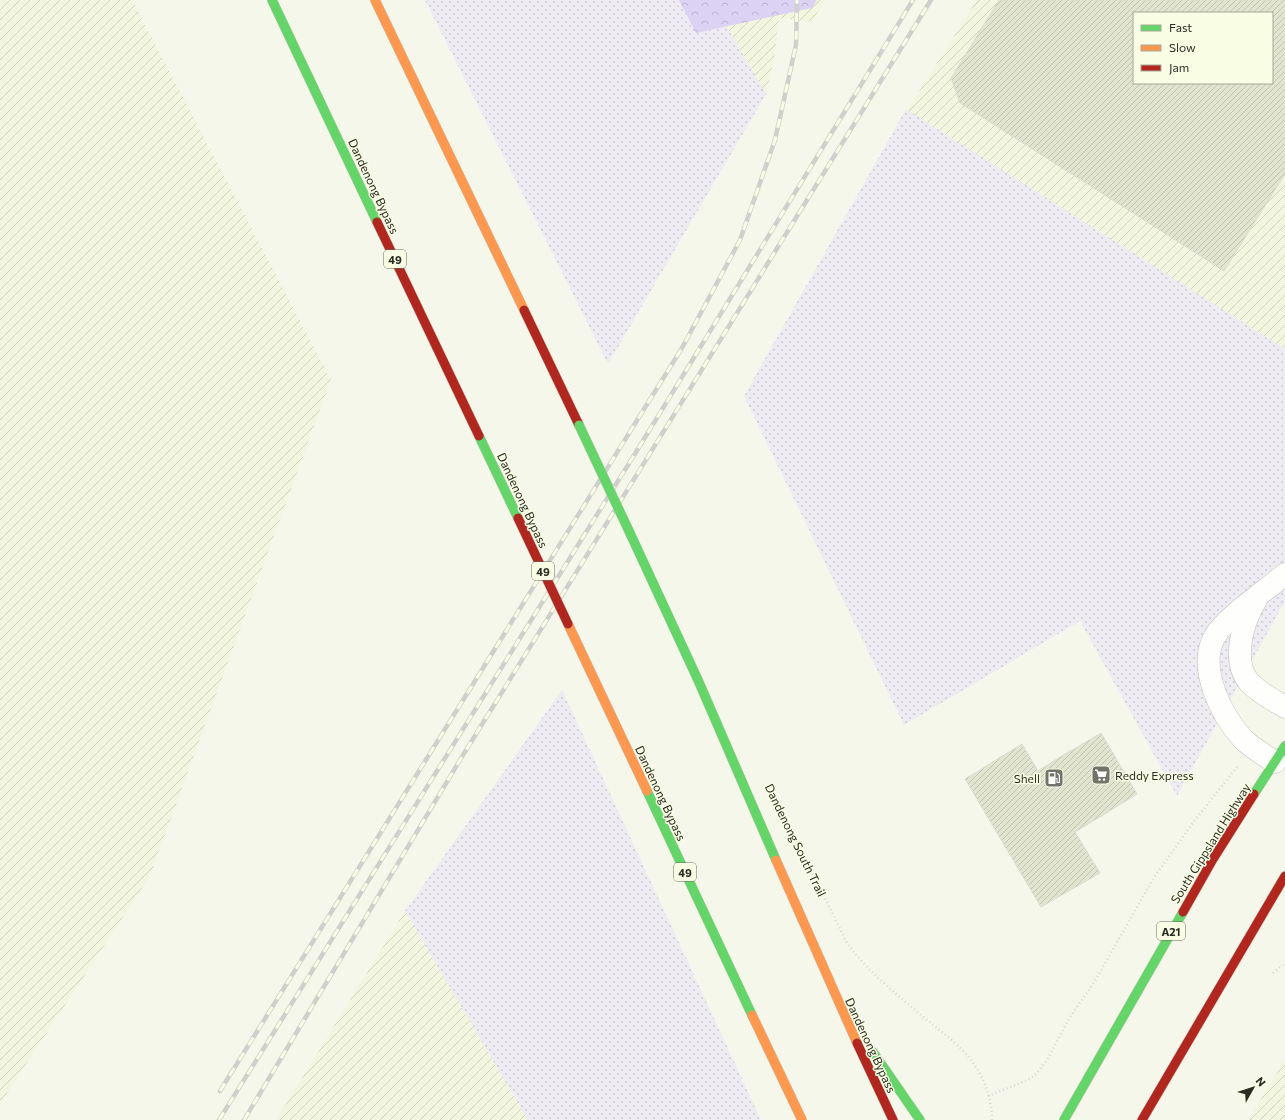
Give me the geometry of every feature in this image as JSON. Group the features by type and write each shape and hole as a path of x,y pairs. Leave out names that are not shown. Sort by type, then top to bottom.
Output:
{"highway":[{"name":"Dandenong Bypass","path":"272,0 802,1120"},
{"name":"Dandenong Bypass","path":"375,0 629,531 707,701 838,1002 893,1120"},
{"name":"South Gippsland Highway","path":"1064,1120 1213,858 1282,757"},
{"path":"1142,1120 1285,876"},
{"path":"838,1002 920,1120"}],"street":[{"path":"1282,757 1251,746 1237,731 1222,706 1212,683 1208,658 1211,643 1220,629 1285,574"},
{"path":"1259,596 1254,603 1244,629 1240,655 1242,667 1246,677 1253,686 1285,707"}],"path":[{"path":"988,1096 1028,1080 1036,1074 1047,1060 1070,1017 1095,980 1153,879 1251,746"},
{"name":"Dandenong South Trail","path":"793,834 847,943 857,958 876,977 960,1047 973,1062 983,1078 992,1120"},
{"path":"1273,973 1285,963"}],"shaded area":[{"path":"0,0 132,0 331,380 150,876 0,1104"},
{"path":"425,0 711,0 766,94 608,364"},
{"path":"711,0 825,0 812,22 779,18 774,60 766,94"},
{"path":"977,0 1285,0 1285,354 904,115"},
{"path":"906,109 1285,349 1285,601 1177,796 1080,621 904,725 744,396"},
{"path":"562,690 761,1120 528,1120 405,911"},
{"path":"405,911 528,1120 276,1120"},
{"path":"1285,1060 1285,1120 1248,1120"}],"green space":[{"path":"679,0 817,0 812,8 696,33"}],"building":[{"path":"999,0 1285,0 1285,174 1224,271 960,103 951,78"},
{"name":"Reddy Express","path":"1101,733 1137,794 1101,816 1064,755"},
{"path":"1022,744 1038,771 1071,750 1108,812 1075,832 1100,873 1041,907 965,779"}],"railway":[{"path":"220,1091 682,348 740,240 775,140 796,45 797,0"},
{"path":"219,1120 633,457 913,0"},
{"path":"244,1120 463,755 931,0"}],"traffic: fast":[{"path":"272,0 377,222"},
{"path":"579,425 629,531"},
{"path":"479,436 518,518"},
{"path":"629,531 698,680 776,860"},
{"path":"1254,794 1285,746"},
{"path":"647,791 752,1015"},
{"path":"1064,1120 1183,912"},
{"path":"873,1052 920,1120"}],"traffic: slow":[{"path":"375,0 524,310"},
{"path":"568,624 647,791"},
{"path":"776,860 857,1043"},
{"path":"752,1015 802,1120"}],"traffic: jam":[{"path":"377,222 479,436"},
{"path":"524,310 579,425"},
{"path":"518,518 568,624"},
{"path":"1183,912 1213,859 1254,794"},
{"path":"1142,1120 1285,876"},
{"path":"857,1043 893,1120"}],"place":[{"name":"Reddy Express","path":"1101,775"},
{"name":"Shell","path":"1054,778"}]}
